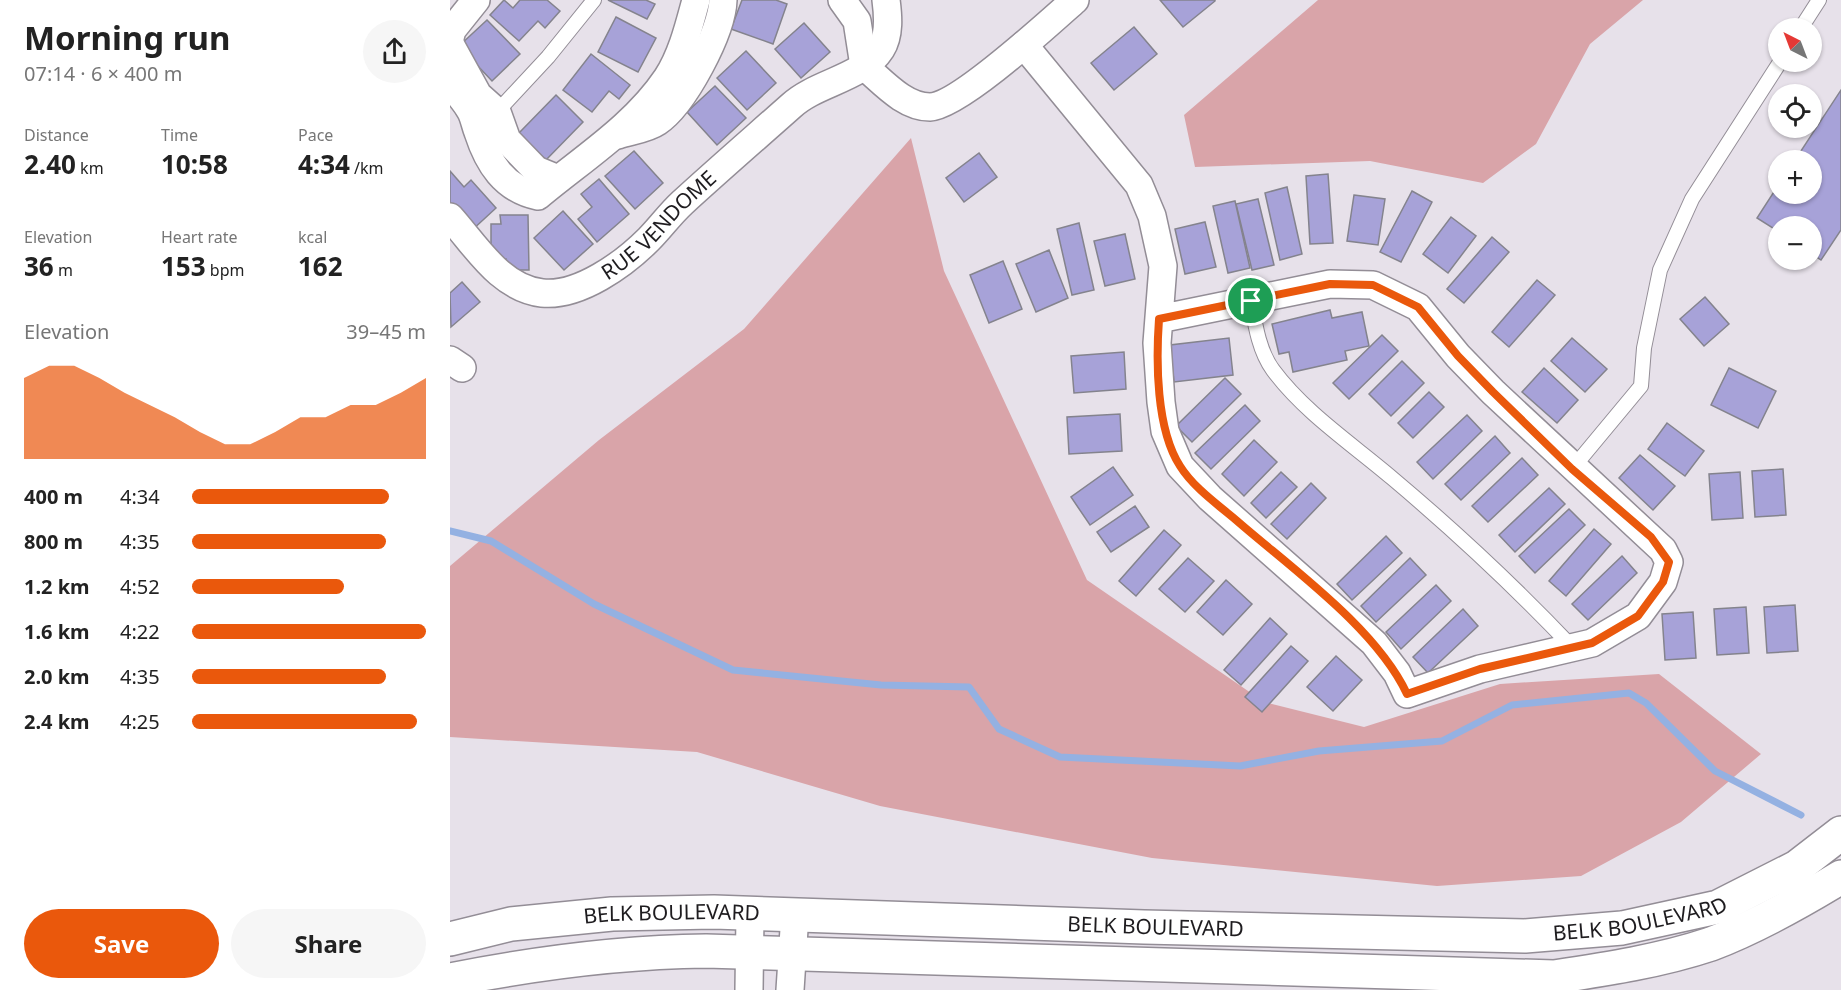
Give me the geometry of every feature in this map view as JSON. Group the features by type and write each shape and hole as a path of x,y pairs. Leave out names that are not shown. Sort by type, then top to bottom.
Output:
{"street":[{"path":"450,38 452,30 476,0"},
{"path":"450,84 471,110 486,154 495,168 508,184 522,193 538,196 614,136 648,103 668,76 687,34 696,0"},
{"path":"614,136 656,123 673,108 714,35 723,11 723,0"},
{"path":"842,0 857,21 864,66 905,101 931,107 952,100 1024,45 1075,0"},
{"path":"864,66 882,48 888,21 886,0"},
{"path":"450,44 478,95 497,112 507,140 536,170 558,179"},
{"path":"1024,45 1139,185 1152,216 1163,266 1157,344 1165,431 1180,466 1210,498 1374,644 1397,673 1407,694 1480,669 1592,643 1638,616 1663,582 1669,562 1651,537 1572,469 1458,356 1418,307 1373,285 1330,284 1159,319"},
{"name":"RUE VENDOME","path":"450,217 500,274 517,287 543,293 572,289 607,272 647,241 679,206 805,93 864,66"},
{"name":"BELK BOULEVARD","path":"450,939 511,924 612,914 714,912 1144,927 1525,936 1622,928 1718,908 1797,867 1841,833"},
{"name":"BELK BOULEVARD","path":"450,980 536,963 636,952 793,954 1554,977 1637,964 1711,943 1795,905 1841,877"},
{"path":"748,990 750,915"},
{"path":"790,990 795,915"}],"lane":[{"path":"478,132 594,0"},
{"path":"1807,18 1819,0"},
{"path":"1572,469 1641,386 1644,348 1660,270 1692,199 1774,72"},
{"path":"1251,301 1262,346 1272,369 1307,406 1432,512 1527,599 1572,647"}],"shaded area":[{"path":"1318,0 1643,0 1590,44 1536,144 1483,183 1370,161 1195,167 1184,115"},
{"path":"911,138 944,271 1087,580 1264,702 1364,727 1500,684 1659,674 1761,754 1681,822 1581,876 1437,886 1152,858 880,806 697,752 450,737 450,566 599,440 744,329"}],"building":[{"path":"504,0 513,8 520,0 547,0 560,11 545,28 538,21 519,41 490,15"},
{"path":"608,0 646,0 655,4 647,19"},
{"path":"742,0 776,0 787,4 773,44 731,29"},
{"path":"1160,0 1215,0 1215,1 1183,27"},
{"path":"616,17 656,38 638,72 598,52"},
{"path":"487,20 520,54 492,81 459,46"},
{"path":"804,23 830,52 801,78 775,49"},
{"path":"1134,27 1157,54 1114,90 1091,63"},
{"path":"746,51 776,83 747,110 717,78"},
{"path":"591,54 630,85 619,99 609,91 592,112 563,90"},
{"path":"715,86 746,118 717,145 687,112"},
{"path":"1841,90 1841,230 1822,258 1822,216 1768,216 1768,225 1757,218 1768,201 1768,204 1822,204 1822,150 1802,150 1809,138 1822,138 1822,119"},
{"path":"556,95 583,122 546,160 519,133"},
{"path":"634,151 663,183 635,209 605,176"},
{"path":"979,153 997,177 964,202 946,178"},
{"path":"450,171 464,187 471,180 496,208 470,232 450,209"},
{"path":"1328,174 1333,243 1310,244 1306,176"},
{"path":"599,179 629,214 597,242 578,219 592,207 581,194"},
{"path":"1287,187 1302,254 1280,260 1265,193"},
{"path":"1412,191 1432,202 1401,262 1380,252"},
{"path":"1354,195 1385,199 1378,245 1347,241"},
{"path":"1258,199 1274,265 1252,270 1236,204"},
{"path":"1235,201 1250,268 1228,273 1213,206"},
{"path":"563,211 593,244 564,270 534,238"},
{"path":"500,215 528,215 529,270 506,270 506,259 491,259 491,224 501,224"},
{"path":"1451,217 1476,236 1448,273 1423,254"},
{"path":"1205,222 1216,267 1185,274 1175,229"},
{"path":"1079,223 1094,290 1072,295 1057,229"},
{"path":"1125,234 1135,279 1105,286 1094,241"},
{"path":"1492,237 1509,252 1464,303 1447,289"},
{"path":"1049,250 1068,298 1036,312 1016,264"},
{"path":"1003,261 1022,309 989,323 970,275"},
{"path":"1537,280 1555,295 1509,347 1492,332"},
{"path":"462,282 480,302 451,327 450,293"},
{"path":"1705,297 1729,324 1704,346 1680,319"},
{"path":"1330,310 1332,318 1362,312 1369,346 1345,351 1347,360 1293,372 1289,352 1279,354 1272,324"},
{"path":"1382,335 1398,351 1349,399 1333,383"},
{"path":"1229,338 1233,375 1174,382 1170,345"},
{"path":"1572,338 1607,369 1585,392 1551,361"},
{"path":"1124,352 1126,389 1074,393 1071,356"},
{"path":"1402,361 1424,383 1391,416 1369,394"},
{"path":"1544,368 1578,400 1557,423 1522,392"},
{"path":"1729,368 1776,391 1758,428 1711,405"},
{"path":"1225,378 1241,394 1192,442 1176,426"},
{"path":"1429,392 1444,407 1413,438 1398,423"},
{"path":"1245,405 1260,421 1211,469 1195,453"},
{"path":"1120,414 1122,451 1069,454 1067,417"},
{"path":"1467,415 1482,431 1433,479 1417,462"},
{"path":"1667,423 1704,451 1685,476 1648,449"},
{"path":"1495,436 1510,453 1461,500 1445,484"},
{"path":"1254,440 1277,462 1244,496 1222,474"},
{"path":"1640,455 1675,486 1653,510 1619,478"},
{"path":"1522,458 1538,475 1488,522 1472,506"},
{"path":"1113,467 1133,495 1090,525 1071,497"},
{"path":"1783,469 1786,515 1755,517 1752,471"},
{"path":"1281,472 1297,487 1266,518 1251,503"},
{"path":"1740,472 1743,518 1712,520 1709,474"},
{"path":"1311,483 1326,498 1287,539 1271,524"},
{"path":"1549,488 1565,504 1515,552 1499,535"},
{"path":"1135,506 1149,527 1111,552 1097,532"},
{"path":"1569,509 1585,525 1535,573 1519,556"},
{"path":"1594,529 1611,544 1566,596 1549,581"},
{"path":"1164,530 1181,545 1136,596 1119,581"},
{"path":"1386,536 1402,553 1352,600 1337,584"},
{"path":"1622,556 1637,573 1588,620 1572,604"},
{"path":"1188,558 1214,581 1185,612 1159,589"},
{"path":"1410,558 1426,575 1376,622 1361,606"},
{"path":"1226,580 1252,604 1223,635 1197,612"},
{"path":"1436,585 1451,601 1401,649 1386,632"},
{"path":"1795,605 1798,651 1767,653 1764,607"},
{"path":"1746,607 1749,653 1717,655 1714,609"},
{"path":"1463,609 1478,626 1428,673 1413,657"},
{"path":"1693,612 1696,658 1665,660 1662,614"},
{"path":"1270,618 1287,634 1241,685 1224,670"},
{"path":"1291,646 1308,661 1262,712 1245,697"},
{"path":"1336,656 1362,680 1333,711 1307,687"}],"waterway":[{"path":"450,531 491,541 594,604 733,670 881,685 969,687 999,729 1060,757 1240,766 1319,751 1442,741 1512,705 1629,693 1646,703 1715,771 1801,815"}],"route":[{"path":"1330,284 1373,285 1418,307 1458,356 1493,392 1572,469 1651,537 1662,550 1669,562 1663,582 1638,616 1592,643 1480,669 1407,694 1397,673 1374,644 1320,593 1210,498 1180,466 1165,431 1157,344 1159,319 1251,301 1330,284"}]}
